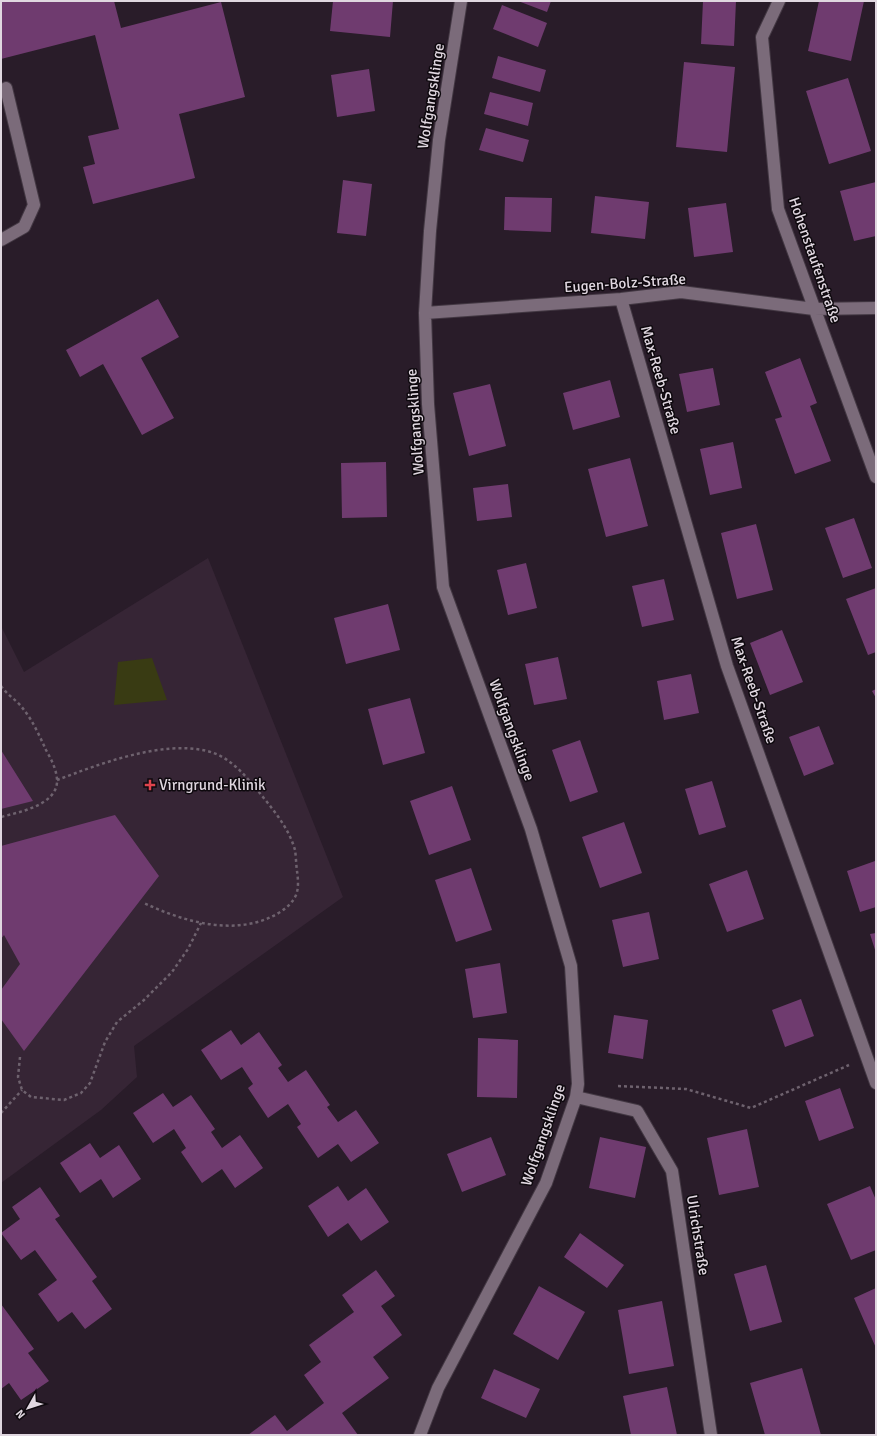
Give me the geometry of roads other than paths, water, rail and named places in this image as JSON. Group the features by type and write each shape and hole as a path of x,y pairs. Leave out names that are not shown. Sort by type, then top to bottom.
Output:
{"street":[{"name":"Wolfgangsklinge","path":"420,1435 438,1388 546,1183 576,1097 578,1084 571,966 531,829 443,587 428,404 424,313 439,140 461,1"},
{"name":"Hohenstaufenstraße","path":"778,1 762,37 778,209 876,477"},
{"path":"1,240 24,227 34,205 6,88"},
{"name":"Eugen-Bolz-Straße","path":"424,313 621,299 681,292 814,309 876,308"},
{"name":"Max-Reeb-Straße","path":"621,299 727,666 876,1084"},
{"name":"Ulrichstraße","path":"576,1097 637,1111 672,1171 711,1435"}],"place":[{"name":"Virngrund-Klinik","path":"150,785"}]}
